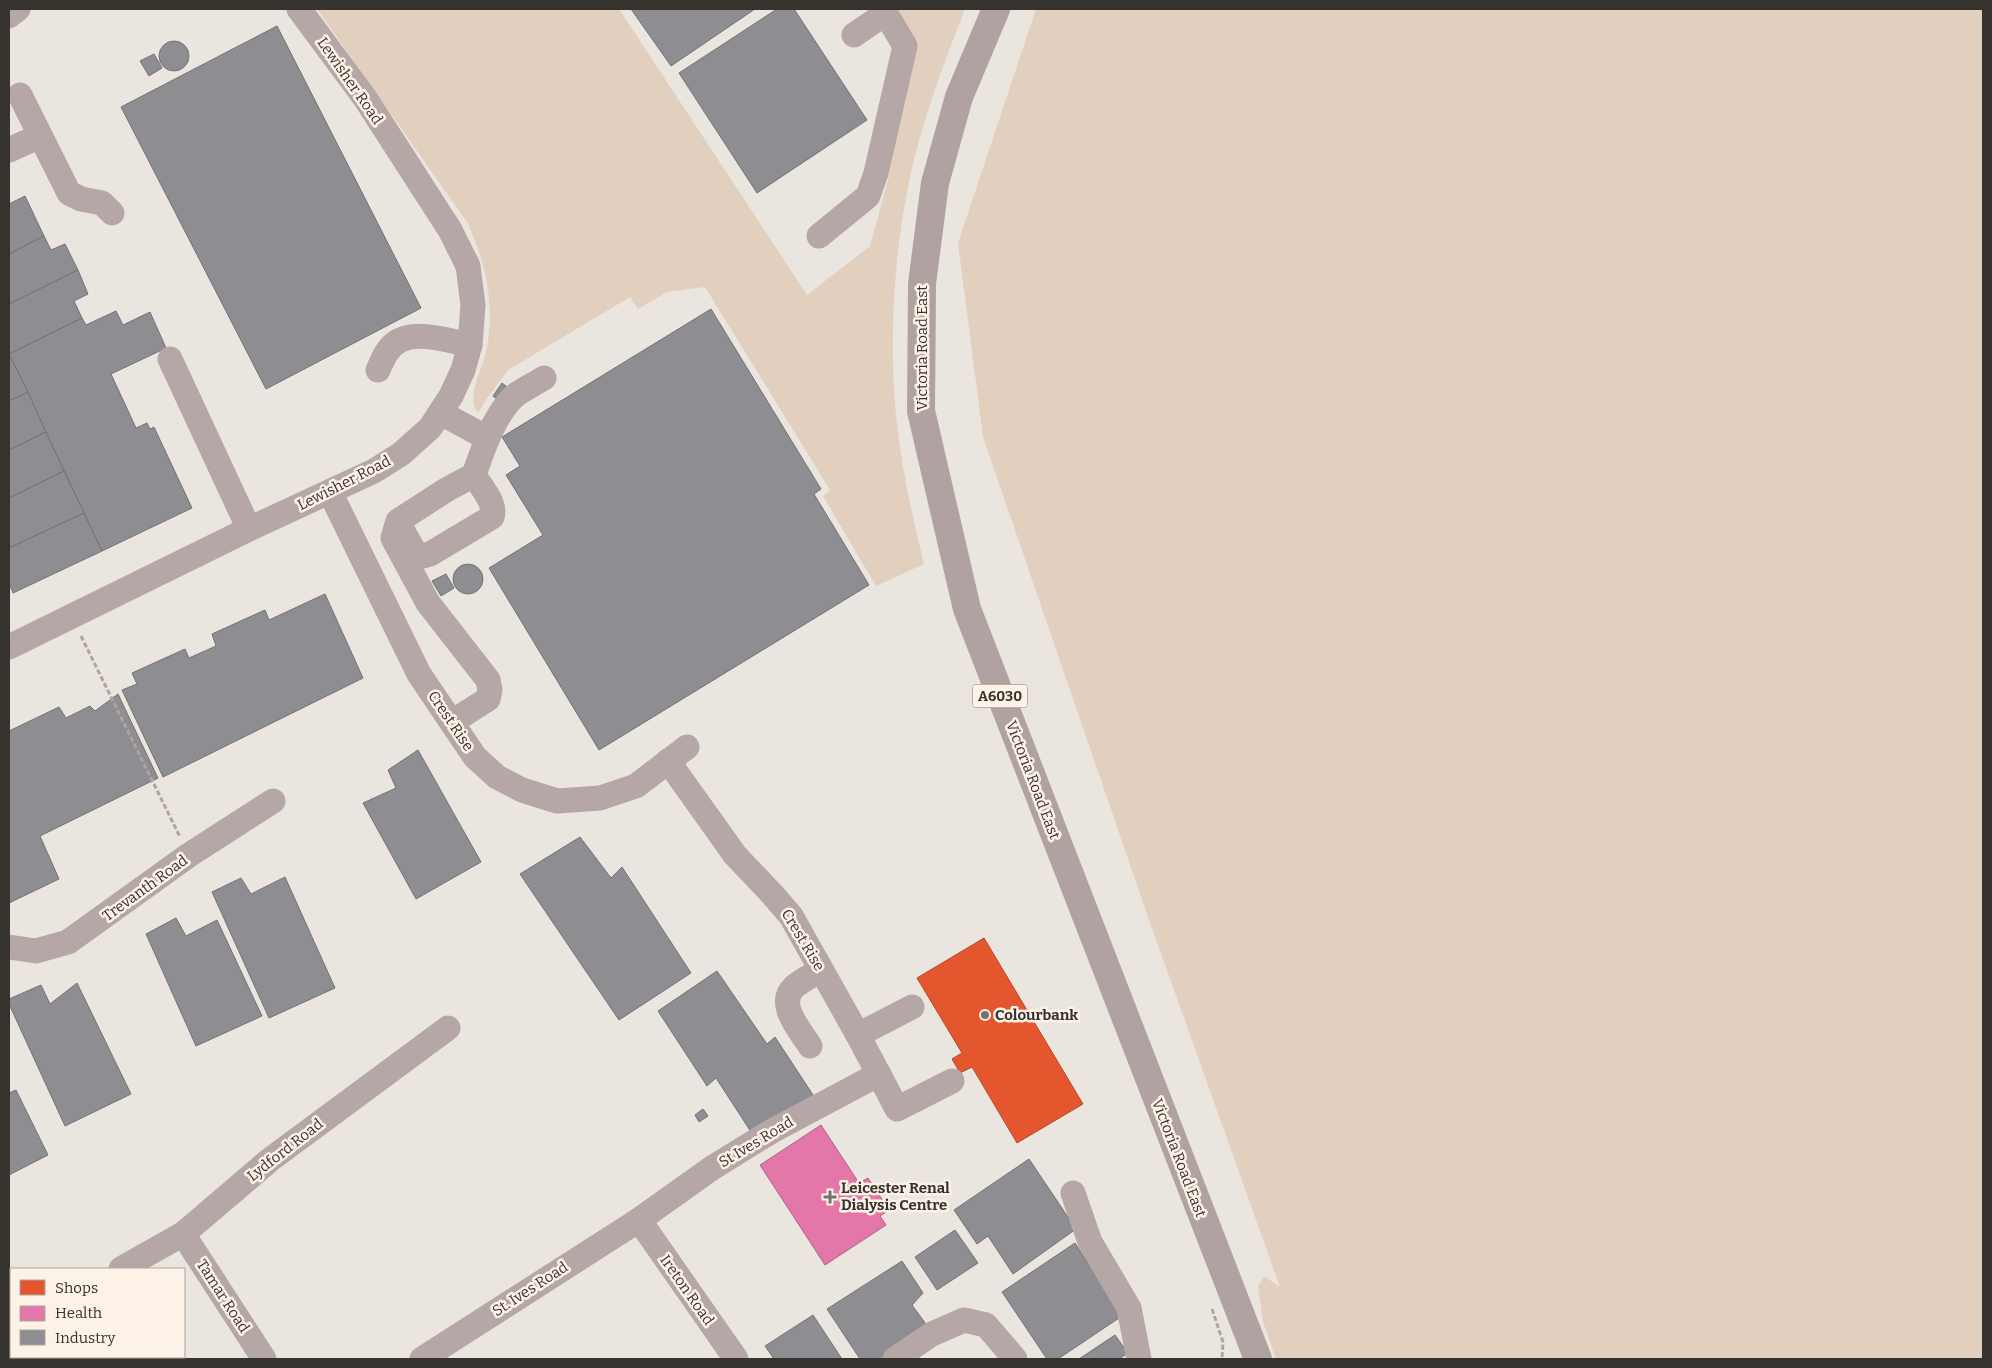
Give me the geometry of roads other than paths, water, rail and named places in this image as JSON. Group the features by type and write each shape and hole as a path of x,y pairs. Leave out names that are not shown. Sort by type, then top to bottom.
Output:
{"highway":[{"name":"Victoria Road East","path":"996,9 959,98 936,183 922,284 921,411 967,609 1258,1359"}],"street":[{"path":"9,16 18,9"},
{"name":"Lewisher Road","path":"9,647 72,618 249,529 374,471 401,454 430,428 441,412 463,370 470,345 473,305 468,266 450,230 365,98 299,9"},
{"path":"819,236 868,196 876,173 905,46 884,11 854,34"},
{"path":"20,95 69,193 81,199 102,203 112,213"},
{"path":"9,150 40,136"},
{"path":"378,370 387,351 402,338 417,336 470,345"},
{"path":"170,359 249,529"},
{"path":"452,722 488,699 490,690 488,680 428,603 393,538 398,520 474,475 487,438 499,416 516,395 544,378"},
{"path":"441,412 487,438"},
{"path":"398,520 414,551 423,556 430,554 492,517 494,512 492,506 474,475"},
{"name":"Crest Rise","path":"330,492 419,674 475,757 497,777 522,790 557,801 600,798 636,786 677,754 735,855 791,916 897,1109 952,1082"},
{"name":"Trevanth Road","path":"9,947 36,951 68,942 189,856 273,801"},
{"path":"810,1046 788,1010 787,998 794,987 821,970"},
{"path":"858,1035 912,1008"},
{"name":"Lydford Road","path":"123,1268 183,1234 271,1159 448,1028"},
{"name":"St Ives Road","path":"639,1220 712,1168 772,1131 879,1074"},
{"path":"1072,1193 1090,1242 1129,1308 1139,1359"},
{"name":"St. Ives Road","path":"429,1357 639,1220"},
{"name":"Ireton Road","path":"639,1220 736,1359"},
{"name":"Tamar Road","path":"183,1234 264,1359"},
{"path":"895,1359 932,1334 964,1320 986,1325 1015,1359"}],"place":[{"name":"Colourbank","path":"985,1015"},
{"name":"Leicester Renal Dialysis Centre","path":"830,1197"}]}
